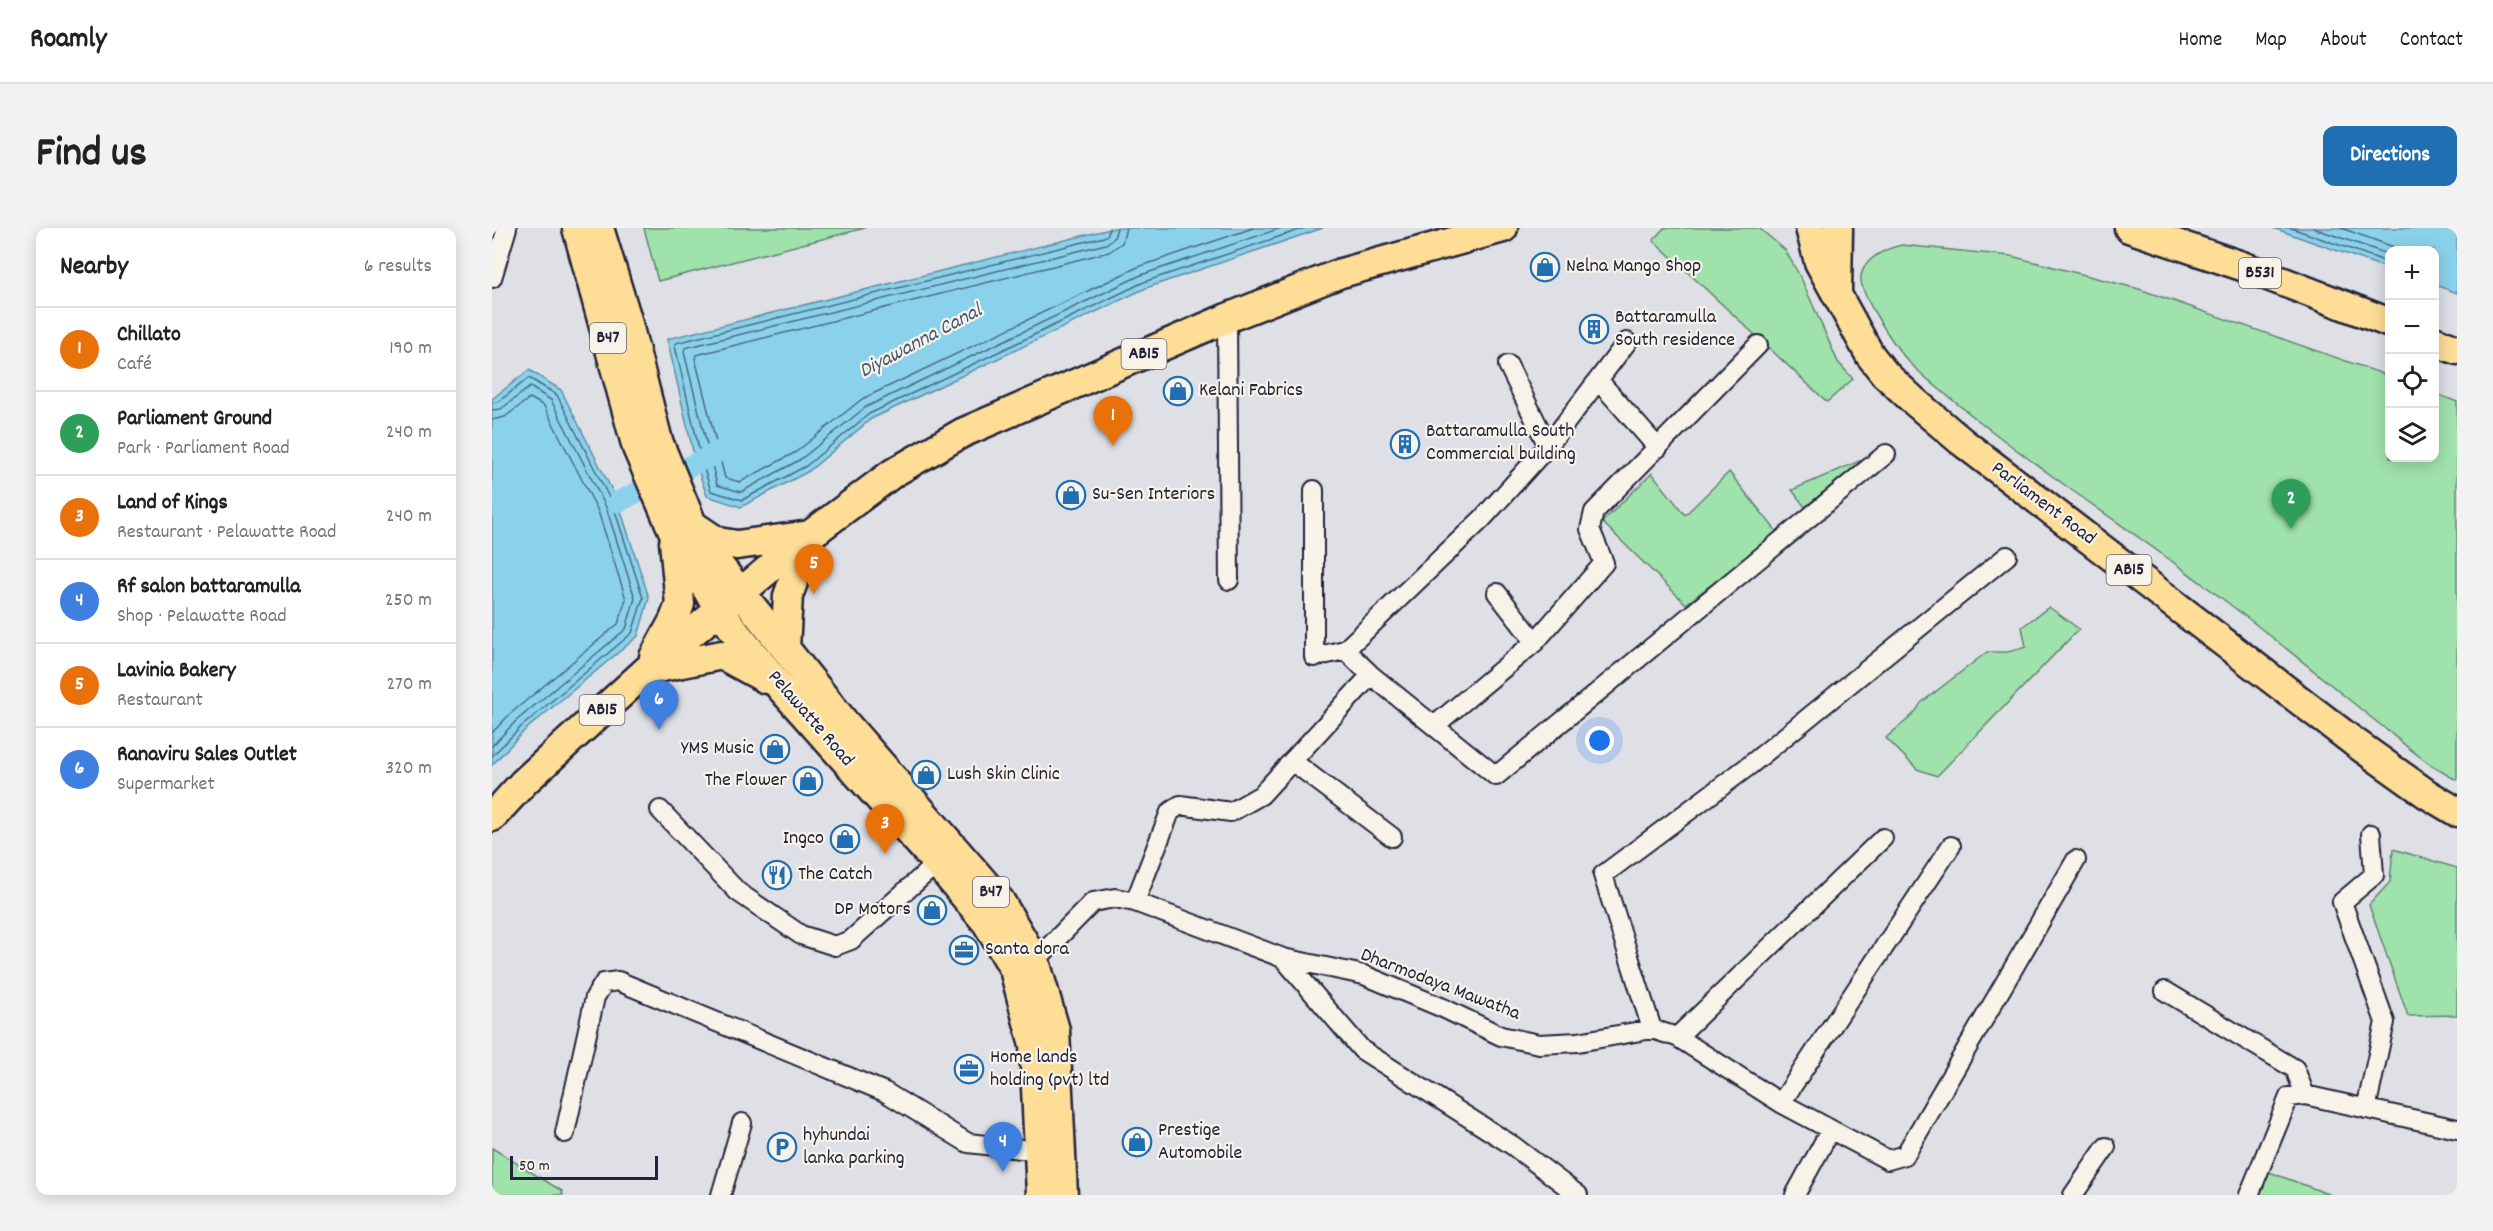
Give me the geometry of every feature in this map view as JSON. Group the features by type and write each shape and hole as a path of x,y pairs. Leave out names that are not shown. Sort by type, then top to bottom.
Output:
{"main road":[{"name":"Pelawatte Road","path":"577,228 648,445 681,525 781,688 937,862 1024,965"},
{"name":"Pelawatte Road","path":"599,228 626,316 648,445"},
{"name":"AB15","path":"492,817 524,782 647,670 810,535 893,473 962,433 1227,318 1341,273 1503,228"},
{"path":"1787,228 1819,262"},
{"name":"Parliament Road","path":"1810,228 1819,262 1863,342 1885,374 1961,441 2354,742 2427,794 2457,812"},
{"name":"Parliament Road","path":"1837,293 1839,228"},
{"name":"B531","path":"2129,228 2242,266 2385,322"},
{"path":"2439,343 2457,350"},
{"path":"647,670 680,604 681,525 718,542 737,545 810,535 788,596 785,648"},
{"name":"Pelawatte Road","path":"729,601 785,648 844,722 1000,901 1024,965 1051,1151 1064,1195"},
{"path":"647,670 722,655 781,688"},
{"name":"Pelawatte Road","path":"1041,1195 1051,1151"}],"street":[{"path":"492,278 507,228"},
{"path":"1227,318 1229,580"},
{"path":"1314,490 1314,657 1345,650 1482,519 1548,446 1627,342"},
{"path":"1434,726 1535,642 1604,563 1590,529 1594,512 1758,345"},
{"path":"1508,365 1548,446"},
{"path":"1599,381 1658,448"},
{"path":"1345,650 1371,675 1496,776 1886,454"},
{"path":"1652,1029 1603,875 1750,765 2007,556"},
{"path":"1497,593 1535,642"},
{"path":"1135,902 1170,812 1180,805 1231,812 1261,795 1371,675"},
{"path":"1292,761 1392,837"},
{"path":"660,810 738,892 801,935 835,945 851,940 937,862"},
{"path":"2366,1109 2385,1022 2342,902 2374,875 2371,834"},
{"path":"1677,1037 1883,838"},
{"path":"1781,1103 1951,846"},
{"name":"Dharmodaya Mawatha","path":"1024,965 1093,902 1115,898 1135,902 1283,958 1364,975 1443,1008 1501,1036 1539,1044 1578,1042 1652,1029 1677,1037 1781,1103 1887,1160 1905,1155 2076,860"},
{"path":"1283,958 1362,1050 1512,1145 1578,1195"},
{"path":"565,1133 595,997 604,983 618,981 885,1092 968,1143 1051,1151"},
{"path":"2165,991 2295,1069 2305,1095"},
{"path":"2249,1195 2289,1097 2305,1095 2457,1129"},
{"path":"721,1195 742,1123"},
{"path":"1795,1195 1830,1131"},
{"path":"2073,1195 2106,1147"}],"green space":[{"path":"644,228 865,228 658,281"},
{"path":"1664,228 1759,228 1785,250 1801,278 1838,362 1853,379 1827,402 1653,240"},
{"path":"1902,245 2011,256 2139,289 2385,375 2385,462 2439,462 2439,395 2457,402 2457,780 2414,752 2243,614 2009,444 1917,370 1888,334 1862,284 1863,270 1871,259"},
{"path":"1864,459 1805,507 1792,490"},
{"path":"1729,472 1778,533 1686,604 1602,522 1652,473 1685,515"},
{"path":"2049,607 2079,629 1937,776 1917,769 1886,738 1910,718 1921,703 1987,652 2008,652 2026,647 2022,627"},
{"path":"2393,849 2457,868 2457,1015 2408,1016 2369,905 2390,882"},
{"path":"492,1148 562,1191 563,1195 492,1195"},
{"path":"2264,1170 2331,1195 2253,1195"}],"water":[{"path":"1114,228 1323,228 1146,288 871,419 809,471 741,507 707,496 696,464 667,339"},
{"path":"2273,228 2457,228 2457,293 2439,286 2439,246 2385,246 2385,268"},
{"path":"529,370 561,390 618,502 649,598 638,636 524,731 492,765 492,399"}],"waterway":[{"name":"Diyawanna Canal","path":"618,502 722,450"}],"place":[{"name":"Nelna Mango Shop","path":"1545,267"},
{"name":"Battaramulla South residence","path":"1594,329"},
{"name":"Kelani Fabrics","path":"1178,391"},
{"name":"Battaramulla South Commercial building","path":"1405,444"},
{"name":"Chillato","path":"1113,446"},
{"name":"Su-Sen Interiors","path":"1071,495"},
{"name":"Parliament Ground","path":"2291,529"},
{"name":"Lavinia Bakery","path":"814,594"},
{"name":"Ranaviru Sales Outlet","path":"659,730"},
{"name":"YMS Music","path":"775,749"},
{"name":"Lush Skin Clinic","path":"926,775"},
{"name":"The Flower","path":"808,781"},
{"name":"Ingco","path":"845,839"},
{"name":"Land of Kings","path":"885,854"},
{"name":"The Catch","path":"777,875"},
{"name":"DP Motors","path":"932,910"},
{"name":"Santa dora","path":"964,950"},
{"name":"Home lands holding (pvt) ltd","path":"969,1069"},
{"name":"Prestige Automobile","path":"1137,1142"},
{"name":"hyhundai lanka parking","path":"782,1147"},
{"name":"Rf salon battaramulla","path":"1003,1172"}]}
